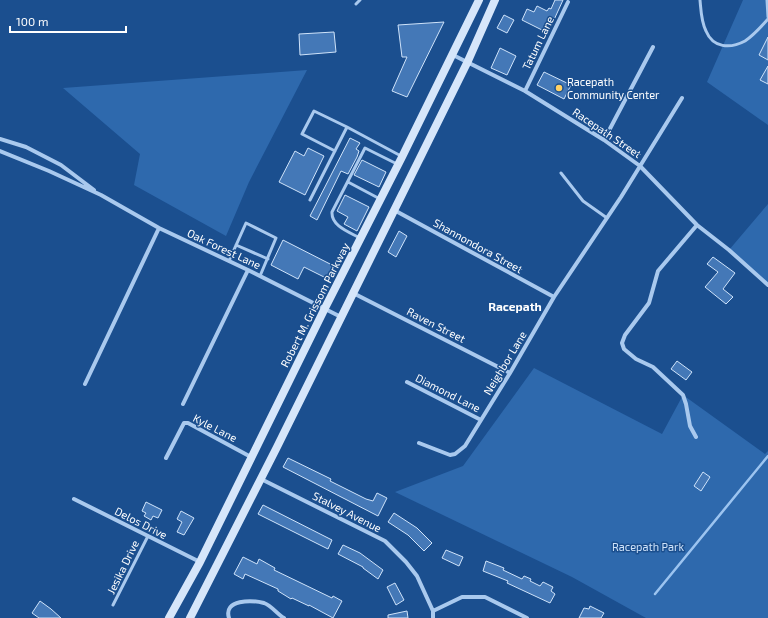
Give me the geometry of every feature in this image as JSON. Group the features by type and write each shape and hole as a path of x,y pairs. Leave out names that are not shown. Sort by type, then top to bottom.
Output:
{"main road":[{"name":"Robert M. Grissom Parkway","path":"168,618 174,614 479,0"},
{"path":"190,618 261,479 394,210 467,62 495,0"}],"street":[{"name":"Tatum Lane","path":"525,91 568,2"},
{"path":"604,140 653,47"},
{"name":"Racepath Street","path":"453,55 525,91 604,140 640,166 697,225 729,250 768,285"},
{"name":"Neighbor Lane","path":"419,443 450,455 455,454 465,446 554,297 607,218 682,98"},
{"name":"Oak Forest Lane","path":"0,139 26,147 61,165 101,195"},
{"name":"Oak Forest Lane","path":"0,151 49,171 101,195 159,228 248,270 341,317"},
{"name":"Shannondora Street","path":"394,210 554,297"},
{"path":"696,437 690,426 683,395 653,367 636,358 624,349 622,343 625,335 649,303 658,271 697,225"},
{"path":"86,384 159,228"},
{"path":"183,404 248,270"},
{"name":"Raven Street","path":"353,293 368,302 510,373"},
{"name":"Diamond Lane","path":"407,382 481,420"},
{"name":"Kyle Lane","path":"166,458 184,423 188,423 251,457"},
{"name":"Stalvey Avenue","path":"261,479 385,541 406,562 416,576 433,611 433,618"},
{"name":"Delos Drive","path":"74,499 200,562"},
{"path":"433,611 462,597 485,597 527,618"},
{"path":"229,618 228,614 230,607 236,603 251,601 266,604 284,618"}],"lane":[{"path":"356,4 360,0"},
{"path":"700,0 706,32 715,43 727,46 744,41 756,32 768,18 767,0"},
{"path":"335,151 302,134 314,111 402,157"},
{"path":"310,200 347,127"},
{"path":"361,238 342,228 335,222 332,217 332,212 365,148 398,165"},
{"path":"561,173 583,201 607,218"},
{"path":"348,182 380,199"},
{"path":"229,261 246,223 276,238 260,276"},
{"path":"236,245 268,259"},
{"name":"Jesika Drive","path":"114,605 148,536"}],"green space":[{"path":"743,0 768,0 768,125 707,82"},
{"path":"307,70 249,182 226,236 134,185 140,154 63,88"},
{"path":"768,204 768,285 729,250"},
{"name":"Racepath Park","path":"534,368 662,434 683,395 765,454 768,451 768,618 646,618 572,577 395,492 463,466"}],"building":[{"path":"555,0 563,0 548,33 522,20 527,9 534,12 537,6 547,11 549,8 551,9"},
{"path":"504,15 514,20 507,33 497,28"},
{"path":"444,22 407,97 392,91 407,57 402,57 398,25"},
{"path":"334,32 336,52 300,55 299,34"},
{"path":"768,37 768,60 759,55"},
{"path":"500,48 516,56 507,75 491,68"},
{"path":"768,66 768,84 760,80"},
{"path":"544,72 571,85 564,99 537,85"},
{"path":"350,138 360,143 356,149 359,151 357,157 348,174 341,171 317,220 310,216"},
{"path":"308,148 324,156 305,195 279,182 295,151 304,156"},
{"path":"362,160 386,172 379,187 354,175"},
{"path":"345,195 369,207 357,231 344,224 348,217 337,211"},
{"path":"399,231 407,236 396,257 388,252"},
{"path":"283,240 334,266 328,279 304,267 298,279 271,265"},
{"path":"713,257 735,273 723,289 733,297 726,304 705,287 718,272 707,264"},
{"path":"677,361 692,372 686,380 671,369"},
{"path":"288,458 331,479 330,481 366,499 373,501 377,493 387,498 378,516 283,467"},
{"path":"703,472 710,477 701,491 694,486"},
{"path":"146,502 162,510 158,518 153,516 151,520 144,516 146,513 142,511"},
{"path":"263,505 332,540 328,549 258,514"},
{"path":"181,511 194,518 184,535 177,532 182,522 177,519"},
{"path":"394,513 417,528 432,543 424,551 408,535 388,522"},
{"path":"343,545 360,553 383,570 378,579 363,567 338,554"},
{"path":"446,550 463,557 459,566 442,558"},
{"path":"243,557 257,564 259,559 275,568 274,570 332,598 333,596 342,601 333,618 309,605 292,598 291,599 278,591 278,589 245,574 243,579 234,574"},
{"path":"486,561 504,568 503,570 522,579 524,576 531,579 530,581 540,586 543,582 553,587 551,591 555,594 550,603 507,583 508,581 483,571"},
{"path":"395,583 404,600 396,605 387,587"},
{"path":"40,601 61,618 39,618 32,613"},
{"path":"590,606 604,613 601,618 579,618 584,608 589,609"},
{"path":"407,611 408,618 388,618 388,615"}],"waterway":[{"path":"655,594 768,456"}],"place":[{"name":"Racepath Community Center","path":"559,88"}],"district":[{"name":"Racepath","path":"515,307"}]}
